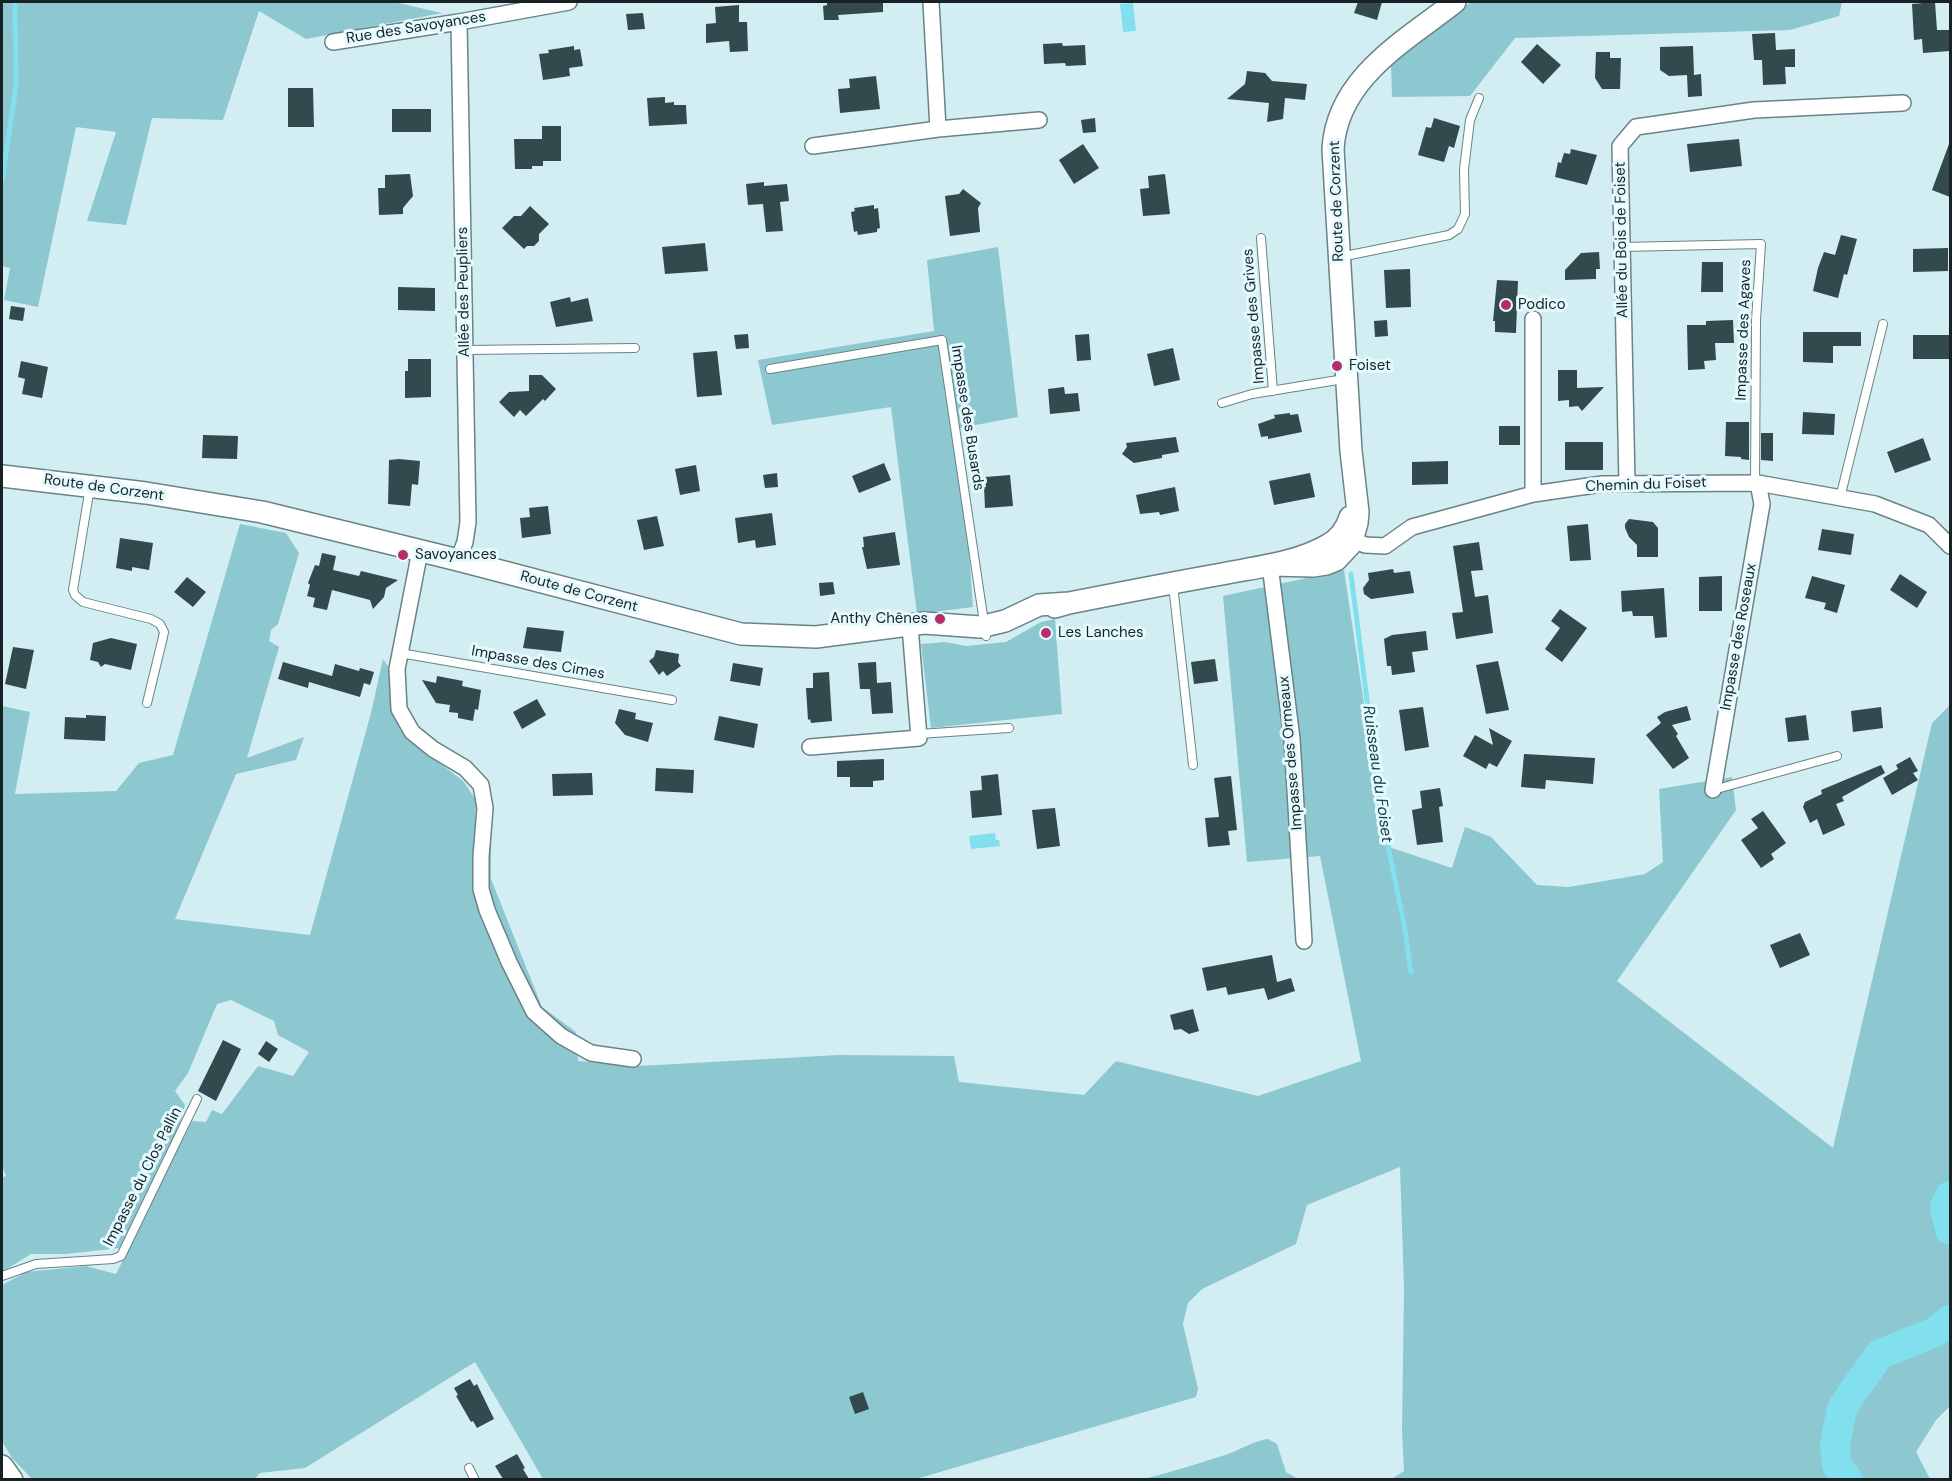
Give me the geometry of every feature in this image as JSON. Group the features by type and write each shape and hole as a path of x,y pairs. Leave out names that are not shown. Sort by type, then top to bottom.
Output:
{"street":[{"name":"Rue des Savoyances","path":"333,42 569,2"},
{"path":"932,2 938,129"},
{"name":"Route de Corzent","path":"2,476 90,485 243,508 420,550 741,634 816,637 930,623 985,631 1039,605 1069,603 1270,565 1326,564 1341,556 1348,536 1357,529 1358,512 1351,451 1339,257 1333,149 1336,127 1344,105 1375,65 1455,2"},
{"name":"Allée des Peupliers","path":"458,560 465,542 468,522 459,22"},
{"name":"Allée du Bois de Foiset","path":"1627,484 1620,146 1636,127 1754,110 1903,103"},
{"path":"813,146 938,129 1039,120"},
{"path":"1533,320 1533,494"},
{"name":"Chemin du Foiset","path":"1348,536 1370,546 1385,546 1412,527 1533,494 1602,484 1756,483 1875,504 1929,525 1950,546"},
{"name":"Impasse des Roseaux","path":"1713,790 1762,504 1756,483"},
{"path":"420,550 397,669 399,709 412,732 433,749 465,768 481,785 485,808 481,890 509,962 534,1012 561,1036 591,1053 633,1059"},
{"name":"Impasse des Ormeaux","path":"1270,565 1292,739 1305,941"},
{"path":"810,747 919,738 910,626"},
{"path":"2,1466 12,1479"}],"lane":[{"path":"1339,257 1449,235 1458,229 1465,214 1464,169 1470,120 1479,98"},
{"name":"Impasse des Grives","path":"1261,238 1274,391"},
{"name":"Impasse des Agaves","path":"1622,247 1761,244 1756,320 1756,483"},
{"path":"1840,498 1882,324"},
{"name":"Impasse des Busards","path":"770,369 942,340 985,631"},
{"path":"465,350 635,348"},
{"path":"1222,403 1252,394 1346,379"},
{"path":"90,485 73,590 83,602 151,619 160,624 164,632 147,703"},
{"path":"1173,583 1193,765"},
{"name":"Impasse des Cimes","path":"400,653 672,700"},
{"path":"919,734 1009,728"},
{"path":"1713,790 1837,756"},
{"name":"Impasse du Clos Pallin","path":"2,1276 36,1264 113,1259 120,1256 197,1099"},
{"path":"469,1468 475,1479"}],"shaded area":[{"path":"2,2 394,2 442,13 306,39 259,11 223,120 152,118 126,225 87,221 116,132 76,127 38,307 4,300 10,268 2,266"},
{"path":"1471,2 1842,2 1839,16 1790,30 1515,38 1470,96 1392,97 1391,64"},
{"path":"1133,3 1136,31 1123,32 1120,4"},
{"path":"998,247 1018,417 960,428 973,607 917,614 891,407 772,425 758,360 934,331 927,260"},
{"path":"240,524 286,533 299,553 278,624 271,630 269,641 279,647 247,758 304,737 296,760 236,774 175,919 310,935 371,713 383,659 392,672 391,707 403,730 414,743 463,781 476,800 475,815 491,823 491,879 542,1007 576,1032 578,1061 639,1066 839,1055 954,1056 959,1082 1084,1095 1116,1061 1258,1096 1361,1061 1320,856 1247,862 1223,596 1344,570 1365,710 1376,815 1383,845 1452,868 1465,827 1491,837 1537,885 1569,887 1645,874 1663,862 1659,789 1732,777 1736,810 1617,981 1833,1148 1932,723 1950,705 1950,1406 1936,1420 1916,1452 1930,1479 1392,1479 1404,1471 1402,1431 1404,1288 1400,1167 1307,1205 1296,1244 1202,1289 1188,1303 1183,1324 1198,1389 1196,1397 916,1479 543,1479 475,1362 305,1468 260,1473 254,1480 32,1479 12,1458 2,1441 2,1285 26,1272 86,1266 116,1274 192,1121 206,1122 212,1110 222,1114 258,1066 293,1076 309,1052 278,1035 274,1021 231,1000 217,1004 188,1073 175,1091 185,1105 176,1137 120,1248 66,1254 31,1254 2,1272 2,1178 6,1176 2,1165 2,706 30,712 15,794 116,791 139,763 173,755"},
{"path":"1055,619 1062,714 931,728 921,644 945,642 966,646 1006,642 1041,622"},
{"path":"995,833 1000,846 971,849 969,836"},
{"path":"1268,1439 1277,1444 1286,1472 1298,1479 1144,1479 1231,1453"}],"building":[{"path":"827,2 883,2 883,12 838,15 839,20 824,20 823,6 827,5"},
{"path":"1358,2 1382,2 1377,20 1354,13"},
{"path":"1935,2 1937,30 1950,30 1950,51 1923,53 1922,39 1914,40 1912,4"},
{"path":"739,5 739,22 747,22 748,51 730,52 729,41 706,43 706,24 716,23 715,7"},
{"path":"643,13 645,29 628,30 626,14"},
{"path":"1775,33 1776,50 1795,49 1795,67 1785,67 1786,84 1763,85 1762,60 1754,60 1752,34"},
{"path":"1062,43 1063,46 1085,45 1086,65 1044,64 1043,44"},
{"path":"1537,44 1561,65 1543,84 1521,62"},
{"path":"574,46 574,50 580,49 583,66 569,68 570,76 543,80 539,54 549,53 548,50"},
{"path":"1693,46 1694,75 1701,74 1702,96 1688,97 1687,75 1669,76 1660,70 1660,47"},
{"path":"1596,52 1610,52 1610,58 1621,58 1620,89 1602,89 1595,78"},
{"path":"1247,71 1265,73 1272,81 1307,84 1305,100 1285,98 1283,119 1267,122 1269,103 1227,99 1245,84"},
{"path":"876,76 880,109 840,113 838,89 850,88 849,79"},
{"path":"288,88 313,88 314,127 288,127"},
{"path":"665,97 665,103 674,102 674,105 686,105 687,124 649,126 647,98"},
{"path":"392,109 431,109 431,132 392,132"},
{"path":"1095,118 1096,132 1083,133 1081,120"},
{"path":"1434,118 1460,126 1454,148 1449,146 1444,162 1418,155 1426,127 1431,128"},
{"path":"542,126 561,126 561,161 543,161 543,166 532,166 532,169 515,169 514,139 542,139"},
{"path":"1739,139 1742,166 1690,172 1687,144"},
{"path":"1083,144 1099,168 1074,184 1059,160"},
{"path":"1950,144 1950,197 1932,190"},
{"path":"1571,149 1597,155 1587,185 1555,177 1558,162 1561,163 1564,153 1570,154"},
{"path":"410,174 413,196 403,208 403,214 379,215 378,188 385,188 385,175"},
{"path":"1165,174 1170,214 1143,216 1140,189 1149,188 1148,176"},
{"path":"764,182 764,186 787,184 789,201 780,202 783,231 766,232 763,204 748,205 746,184"},
{"path":"963,189 981,203 978,208 980,232 950,236 945,196 959,194"},
{"path":"874,205 874,209 878,208 880,228 877,232 858,235 857,231 854,232 851,212 855,211 854,208"},
{"path":"530,206 549,224 539,234 539,241 534,246 527,246 524,249 502,228 514,216 521,216"},
{"path":"1841,235 1857,239 1838,298 1813,291 1824,252 1835,255"},
{"path":"705,243 708,271 665,274 662,247"},
{"path":"1948,248 1948,271 1913,272 1913,249"},
{"path":"1599,252 1600,269 1596,269 1596,279 1565,280 1565,270 1581,253"},
{"path":"1702,262 1723,262 1723,292 1701,292"},
{"path":"1410,269 1411,307 1386,308 1384,270"},
{"name":"Podico","path":"1497,280 1518,281 1516,333 1495,332 1495,321 1493,321"},
{"path":"398,287 435,288 435,311 398,310"},
{"path":"570,297 571,302 588,298 593,321 556,327 550,302"},
{"path":"11,306 25,308 23,321 9,319"},
{"path":"1387,320 1388,336 1375,337 1374,321"},
{"path":"1733,320 1734,343 1715,343 1716,360 1704,361 1705,369 1688,370 1687,325 1706,325 1706,321"},
{"path":"1803,332 1861,332 1861,346 1833,346 1833,363 1803,362"},
{"path":"748,334 749,348 736,349 734,335"},
{"path":"1089,334 1091,360 1077,361 1075,335"},
{"path":"1913,335 1950,335 1950,359 1913,359"},
{"path":"1173,348 1180,380 1154,386 1147,354"},
{"path":"717,351 722,395 697,397 693,353"},
{"path":"408,359 431,359 431,397 405,398 405,371 408,371"},
{"path":"21,361 48,367 42,398 22,394 25,379 18,377"},
{"path":"1558,370 1577,370 1577,388 1604,387 1582,411 1578,406 1569,407 1569,400 1558,401"},
{"path":"529,375 542,375 556,389 526,416 520,410 514,417 499,402 509,392 529,391"},
{"path":"1064,387 1065,394 1078,393 1080,411 1050,414 1048,389"},
{"path":"1803,412 1835,414 1834,435 1802,434"},
{"path":"1290,413 1290,415 1298,414 1302,432 1268,439 1268,436 1261,437 1258,424 1275,418 1274,415"},
{"path":"1726,422 1749,422 1749,460 1725,456"},
{"path":"1499,426 1520,426 1520,445 1499,445"},
{"path":"1761,433 1773,433 1773,461 1761,460"},
{"path":"203,435 238,436 237,459 202,458"},
{"path":"1176,437 1179,452 1162,455 1162,458 1134,463 1122,454 1127,447 1126,443"},
{"path":"1923,438 1931,460 1895,473 1887,452"},
{"path":"1565,442 1603,442 1603,470 1565,470"},
{"path":"389,460 420,461 418,485 412,484 410,506 388,504"},
{"path":"1448,461 1448,484 1412,485 1412,462"},
{"path":"884,463 891,480 859,493 852,476"},
{"path":"696,465 700,491 680,495 675,469"},
{"path":"777,473 778,487 765,488 763,475"},
{"path":"1310,473 1315,497 1274,505 1269,481"},
{"path":"1010,475 1013,506 985,508 985,477"},
{"path":"1175,487 1179,511 1160,515 1159,512 1140,514 1136,495"},
{"path":"548,506 551,534 522,538 520,518 530,517 529,508"},
{"path":"772,513 776,545 756,548 755,540 738,543 735,518"},
{"path":"657,516 664,546 644,550 637,520"},
{"path":"1629,519 1653,522 1658,528 1658,557 1637,557 1637,545 1629,537 1625,528"},
{"path":"1588,524 1591,560 1570,561 1567,526"},
{"path":"1822,529 1854,534 1851,555 1818,550"},
{"path":"895,532 900,565 867,569 862,547 864,547 863,537"},
{"path":"120,538 153,543 149,570 132,567 132,571 116,568"},
{"path":"1479,542 1483,570 1471,571 1475,597 1488,595 1493,633 1456,639 1452,613 1463,612 1453,546"},
{"path":"322,553 336,556 333,570 359,576 361,571 398,580 386,588 384,597 373,609 370,600 332,590 327,610 313,607 315,598 307,596 310,585 308,583 315,565 319,566"},
{"path":"1393,569 1394,573 1410,571 1414,593 1371,599 1364,594 1363,588 1369,580 1368,573"},
{"path":"1900,574 1927,592 1917,608 1890,590"},
{"path":"1722,576 1722,611 1699,611 1699,577"},
{"path":"1812,576 1845,585 1837,613 1824,609 1826,603 1805,598"},
{"path":"187,577 206,592 193,607 174,592"},
{"path":"833,582 835,594 820,596 819,583"},
{"path":"1664,588 1667,637 1655,638 1653,616 1633,616 1632,611 1622,612 1621,591"},
{"path":"1560,609 1587,628 1562,662 1545,649 1560,628 1551,621"},
{"path":"527,627 564,631 561,652 523,648"},
{"path":"1426,631 1428,650 1412,652 1415,672 1392,675 1391,666 1387,666 1384,639 1392,635"},
{"path":"111,638 137,644 131,670 105,664 101,667 98,662 90,660 93,643"},
{"path":"13,647 34,650 26,689 5,684"},
{"path":"656,650 679,654 678,662 681,666 667,676 663,671 659,675 649,661 654,657"},
{"path":"1215,659 1218,681 1194,684 1191,662"},
{"path":"1498,661 1509,710 1486,714 1476,665"},
{"path":"283,662 332,676 335,664 359,671 360,668 374,672 370,685 364,683 360,697 309,682 308,688 278,679"},
{"path":"876,662 877,683 891,682 893,713 872,714 870,689 860,689 858,663"},
{"path":"733,663 763,668 760,686 730,681"},
{"path":"829,672 832,721 811,723 810,719 808,720 806,688 813,688 813,673"},
{"path":"437,676 463,681 462,686 481,690 478,710 475,709 473,721 458,718 458,713 449,712 450,705 436,703 422,680 436,683"},
{"path":"537,699 546,715 522,729 513,712"},
{"path":"1687,706 1691,720 1672,725 1689,758 1673,769 1646,735 1661,723 1657,717 1665,712"},
{"path":"1423,707 1429,747 1405,751 1399,710"},
{"path":"1881,707 1883,728 1853,732 1851,711"},
{"path":"619,709 636,713 635,719 653,723 648,742 625,735 615,723"},
{"path":"86,715 106,716 105,741 64,739 65,717 86,718"},
{"path":"1806,715 1809,740 1788,742 1785,718"},
{"path":"719,716 758,724 754,748 714,740"},
{"path":"1489,728 1512,741 1497,767 1489,763 1486,769 1463,756 1475,735 1493,745"},
{"path":"1524,754 1595,758 1593,784 1546,780 1545,789 1521,787"},
{"path":"1910,757 1918,771 1913,773 1918,780 1892,795 1883,778 1898,769 1896,765"},
{"path":"884,759 884,780 873,781 873,787 850,787 850,777 837,777 837,761"},
{"path":"1881,765 1885,773 1842,797 1844,801 1836,804 1845,825 1823,835 1817,819 1810,823 1803,807 1805,802 1822,794 1821,790"},
{"path":"656,768 694,770 693,793 655,791"},
{"path":"592,773 593,795 553,796 552,774"},
{"path":"998,774 1002,815 972,818 970,791 982,790 981,776"},
{"path":"1231,776 1237,830 1228,831 1230,845 1208,847 1205,818 1219,817 1214,778"},
{"path":"1440,788 1443,806 1439,807 1443,842 1417,845 1412,810 1422,808 1420,791"},
{"path":"1055,808 1060,846 1037,849 1032,810"},
{"path":"1763,811 1786,843 1771,854 1774,859 1761,868 1741,840 1758,828 1751,819"},
{"path":"1800,933 1810,955 1780,968 1770,945"},
{"path":"1272,955 1277,982 1291,978 1295,991 1268,1000 1264,988 1228,995 1226,987 1207,991 1202,968"},
{"path":"1193,1009 1199,1031 1189,1034 1181,1029 1174,1030 1170,1015"},
{"path":"223,1040 241,1049 216,1101 198,1091"},
{"path":"266,1041 278,1049 269,1062 258,1054"},
{"path":"470,1379 474,1386 477,1384 494,1419 477,1428 456,1396 458,1395 454,1388"},
{"path":"863,1392 869,1409 855,1414 849,1397"},
{"path":"517,1454 529,1479 503,1479 495,1466"}],"waterway":[{"path":"2,181 16,86 15,2"},
{"name":"Ruisseau du Foiset","path":"1351,574 1381,811 1404,924 1411,972"},
{"path":"1950,1196 1945,1207 1950,1230"},
{"path":"1848,1480 1837,1465 1835,1443 1842,1409 1852,1393 1880,1354 1935,1332 1950,1320"}],"place":[{"name":"Podico","path":"1506,305"},
{"name":"Foiset","path":"1337,366"},
{"name":"Savoyances","path":"403,555"},
{"name":"Anthy Chênes","path":"940,619"},
{"name":"Les Lanches","path":"1046,633"}]}
